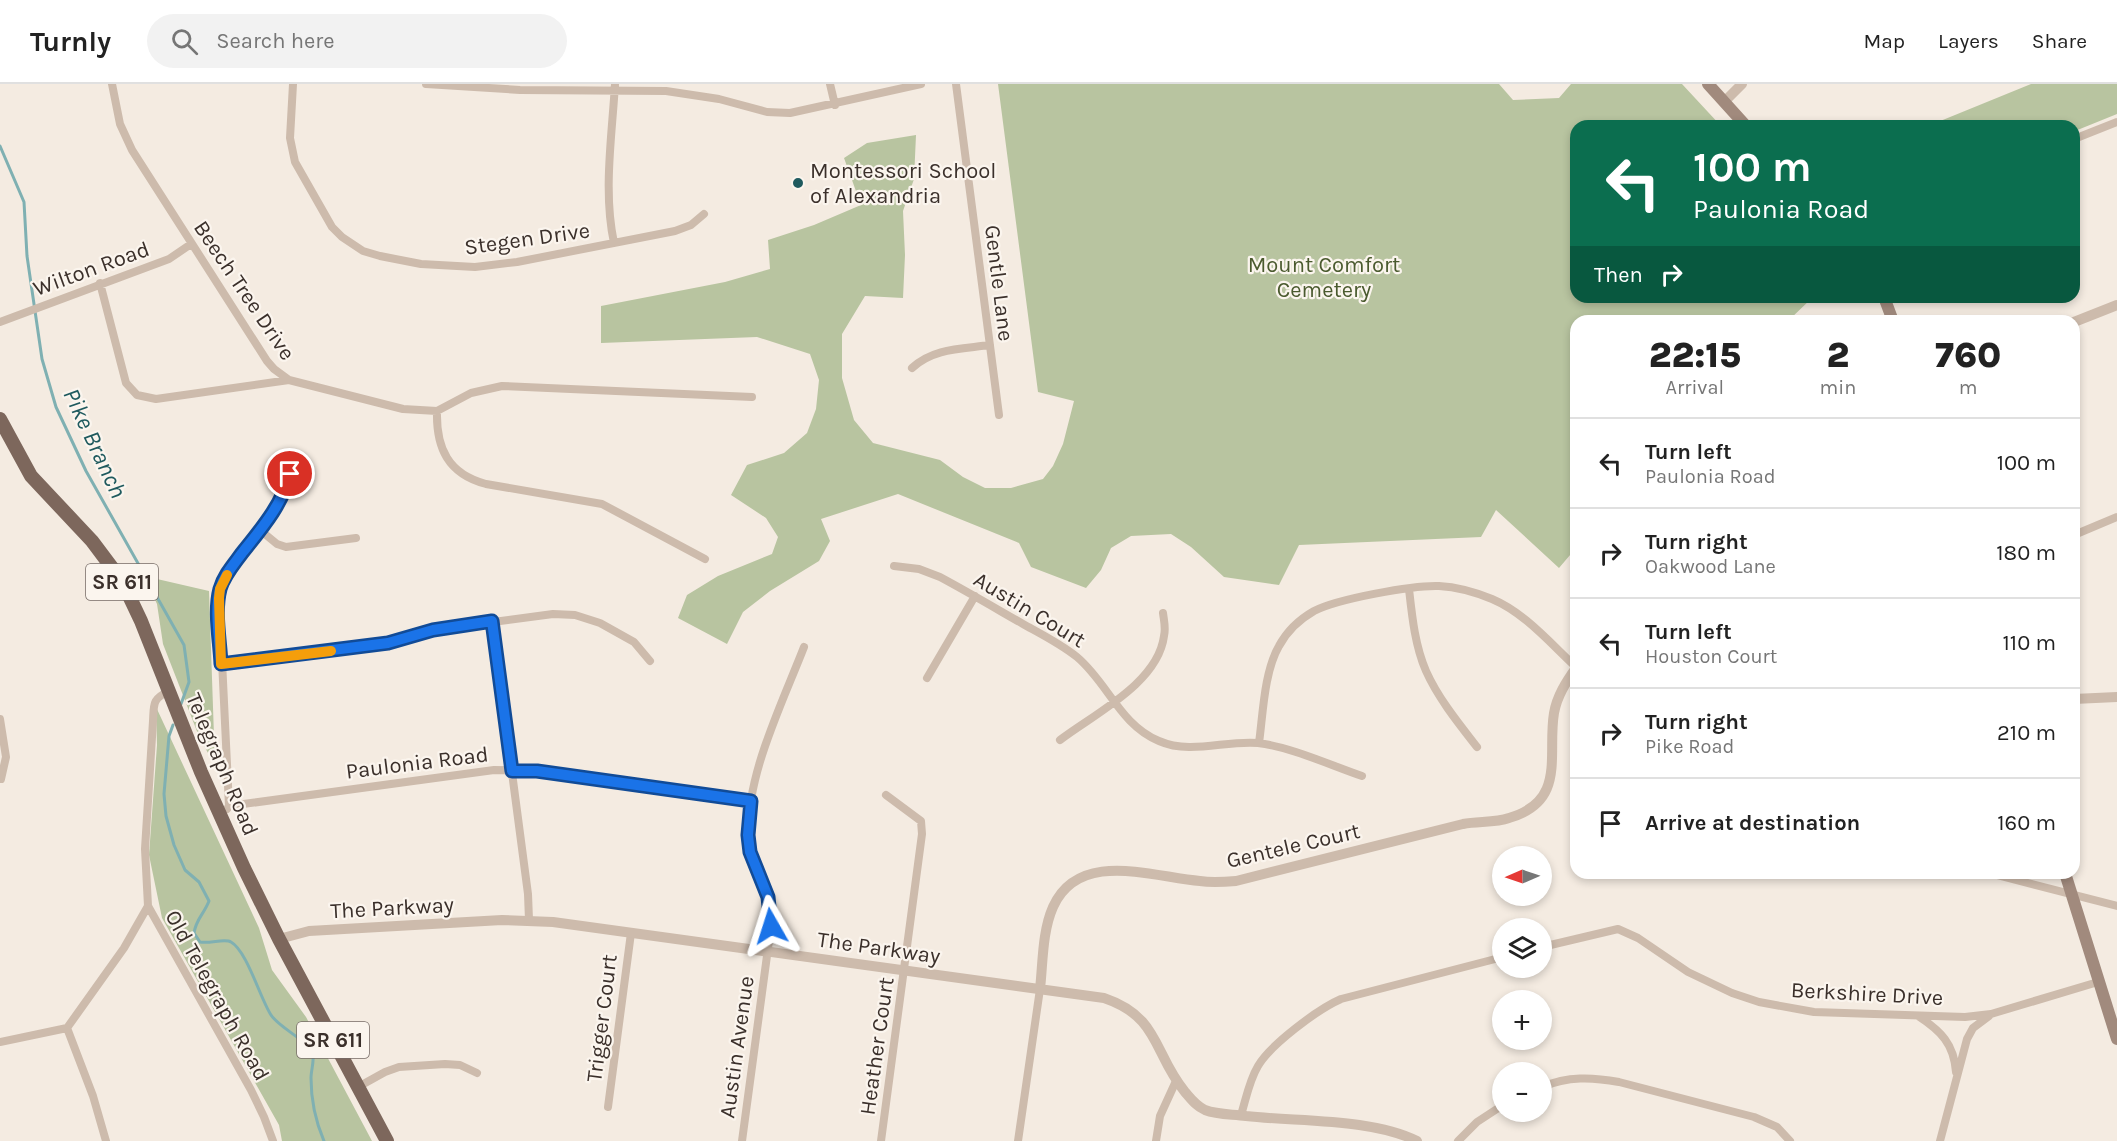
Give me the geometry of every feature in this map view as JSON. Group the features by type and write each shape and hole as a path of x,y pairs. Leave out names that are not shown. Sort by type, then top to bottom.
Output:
{"main road":[{"path":"1708,84 1740,120"},
{"name":"Telegraph Road","path":"0,419 31,476 92,541 122,581 141,621 201,772 226,811 244,868 279,939 387,1141"},
{"path":"2067,879 2117,1039"}],"street":[{"name":"Beech Tree Drive","path":"112,84 120,124 132,150 274,369 289,380 391,408 437,411"},
{"name":"Stegen Drive","path":"293,84 290,138 295,162 332,227 342,237 363,250 380,256 421,264 474,267 517,262 685,228 704,214"},
{"path":"426,84 496,89 615,88 691,93 759,111 778,113 801,112 921,84"},
{"path":"830,84 835,105"},
{"name":"Gentle Lane","path":"956,84 999,415"},
{"path":"1724,102 1742,84"},
{"path":"614,243 609,201 615,88"},
{"path":"2080,137 2117,122"},
{"name":"Wilton Road","path":"0,322 169,259 191,244"},
{"path":"100,284 126,383 137,394 156,399 289,380"},
{"path":"2080,320 2117,305"},
{"path":"912,368 921,360 937,352 990,345"},
{"path":"705,559 602,504 486,484 468,478 450,463 442,451 436,430 437,411 471,393 502,386 753,397"},
{"path":"226,811 218,609 220,589 230,570 282,499 290,474"},
{"path":"2080,532 2117,517"},
{"path":"260,530 277,544 286,547 356,538"},
{"name":"Austin Court","path":"894,566 929,572 1072,653 1087,667 1123,715 1141,731 1164,743 1191,748 1230,743 1259,743 1279,747 1362,776"},
{"path":"1259,743 1272,661 1280,644 1308,615 1328,606 1431,586 1470,591 1494,600 1524,619 1570,662"},
{"path":"1409,590 1417,641 1426,671 1477,747"},
{"path":"927,678 975,596"},
{"path":"1060,740 1114,702 1143,678 1155,661 1164,639 1162,613"},
{"path":"221,664 388,643 433,630 553,614 582,616 600,623 637,645 650,661"},
{"path":"492,621 528,894 529,921"},
{"name":"Austin Avenue","path":"742,1141 771,915 765,888 750,852 748,835 751,801 756,772 804,647"},
{"name":"Gentele Court","path":"1018,1141 1047,932 1053,908 1067,888 1089,874 1116,870 1200,882 1236,881 1463,824 1511,818 1535,804 1544,793 1552,774 1555,707 1570,677"},
{"name":"Old Telegraph Road","path":"169,691 157,697 153,712 145,849 148,906 251,1090 273,1141"},
{"path":"2080,699 2117,697"},
{"path":"0,719 6,757 1,779"},
{"name":"Paulonia Road","path":"226,811 494,770 537,771 751,801"},
{"name":"Heather Court","path":"881,1141 922,834 921,821 886,795"},
{"path":"2012,879 2117,906"},
{"path":"0,1042 67,1028 128,942 148,906"},
{"name":"The Parkway","path":"279,939 309,931 485,921 553,922 1104,998 1125,1007 1141,1019 1152,1032 1176,1081 1197,1106 1215,1113 1381,1128 1418,1141"},
{"name":"Berkshire Drive","path":"1552,945 1618,929 1638,938 1672,963 1705,981 1759,1002 1814,1012 1965,1017 1992,1014 2098,982"},
{"name":"Trigger Court","path":"608,1107 630,933"},
{"path":"1241,1115 1251,1079 1260,1062 1320,1009 1341,999 1492,960"},
{"path":"1940,1141 1967,1039 1973,1028 1992,1014"},
{"path":"1917,1015 1931,1025 1950,1047 1955,1058 1956,1079"},
{"path":"67,1028 93,1096 106,1141"},
{"path":"358,1087 399,1067 460,1065 477,1072"},
{"path":"1552,1084 1581,1077 1619,1082 1754,1117 1776,1127 1790,1141"},
{"path":"1156,1141 1160,1116 1176,1081"},
{"path":"1458,1141 1477,1122 1492,1112"}],"green space":[{"name":"Mount Comfort Cemetery","path":"998,84 1499,84 1513,100 1559,98 1571,84 1682,84 1715,120 1570,120 1570,303 1807,303 1794,315 1570,315 1570,555 1559,568 1496,510 1481,537 1299,545 1279,585 1224,577 1191,547 1171,534 1131,536 1111,548 1101,570 1086,588 1031,567 1019,543 898,494 821,519 830,541 819,561 770,591 743,612 727,644 678,618 687,595 718,576 772,554 778,537 766,518 731,495 747,465 784,453 807,433 816,409 819,380 810,354 757,337 601,343 601,306 725,282 770,269 768,240 814,225 861,205 844,158 867,143 916,135 914,179 903,211 905,255 903,298 865,296 842,334 842,378 854,420 873,443 940,460 963,477 985,488 1011,488 1043,479 1053,466 1063,444 1074,401 1038,392"},
{"path":"2031,84 2117,84 2117,114 2080,129 2080,120 1943,120"},
{"path":"144,576 209,591 215,765 200,739 163,644 157,604"},
{"path":"156,707 259,928 272,970 306,1017 372,1141 282,1141 279,1125 162,918 149,855 157,745"}],"waterway":[{"name":"Pike Branch","path":"0,146 24,202 27,256 42,359 56,407 86,471 184,645 189,682 181,704"},
{"name":"Pike Branch","path":"173,725 169,736 164,794 166,816 174,845 185,870 199,882 209,901 196,924 194,933 200,942 228,941 237,947 271,1015 311,1050 313,1055 311,1078 313,1103 324,1141"}],"slow traffic":[{"path":"227,575 220,589 218,609 221,664 331,651"}],"place":[{"name":"Montessori School of Alexandria","path":"798,183"}],"route":[{"path":"290,474 282,499 230,570 220,589 218,609 221,664 388,643 433,630 492,621 512,771 537,771 751,801 748,835 750,852 768,897 771,926"}]}
